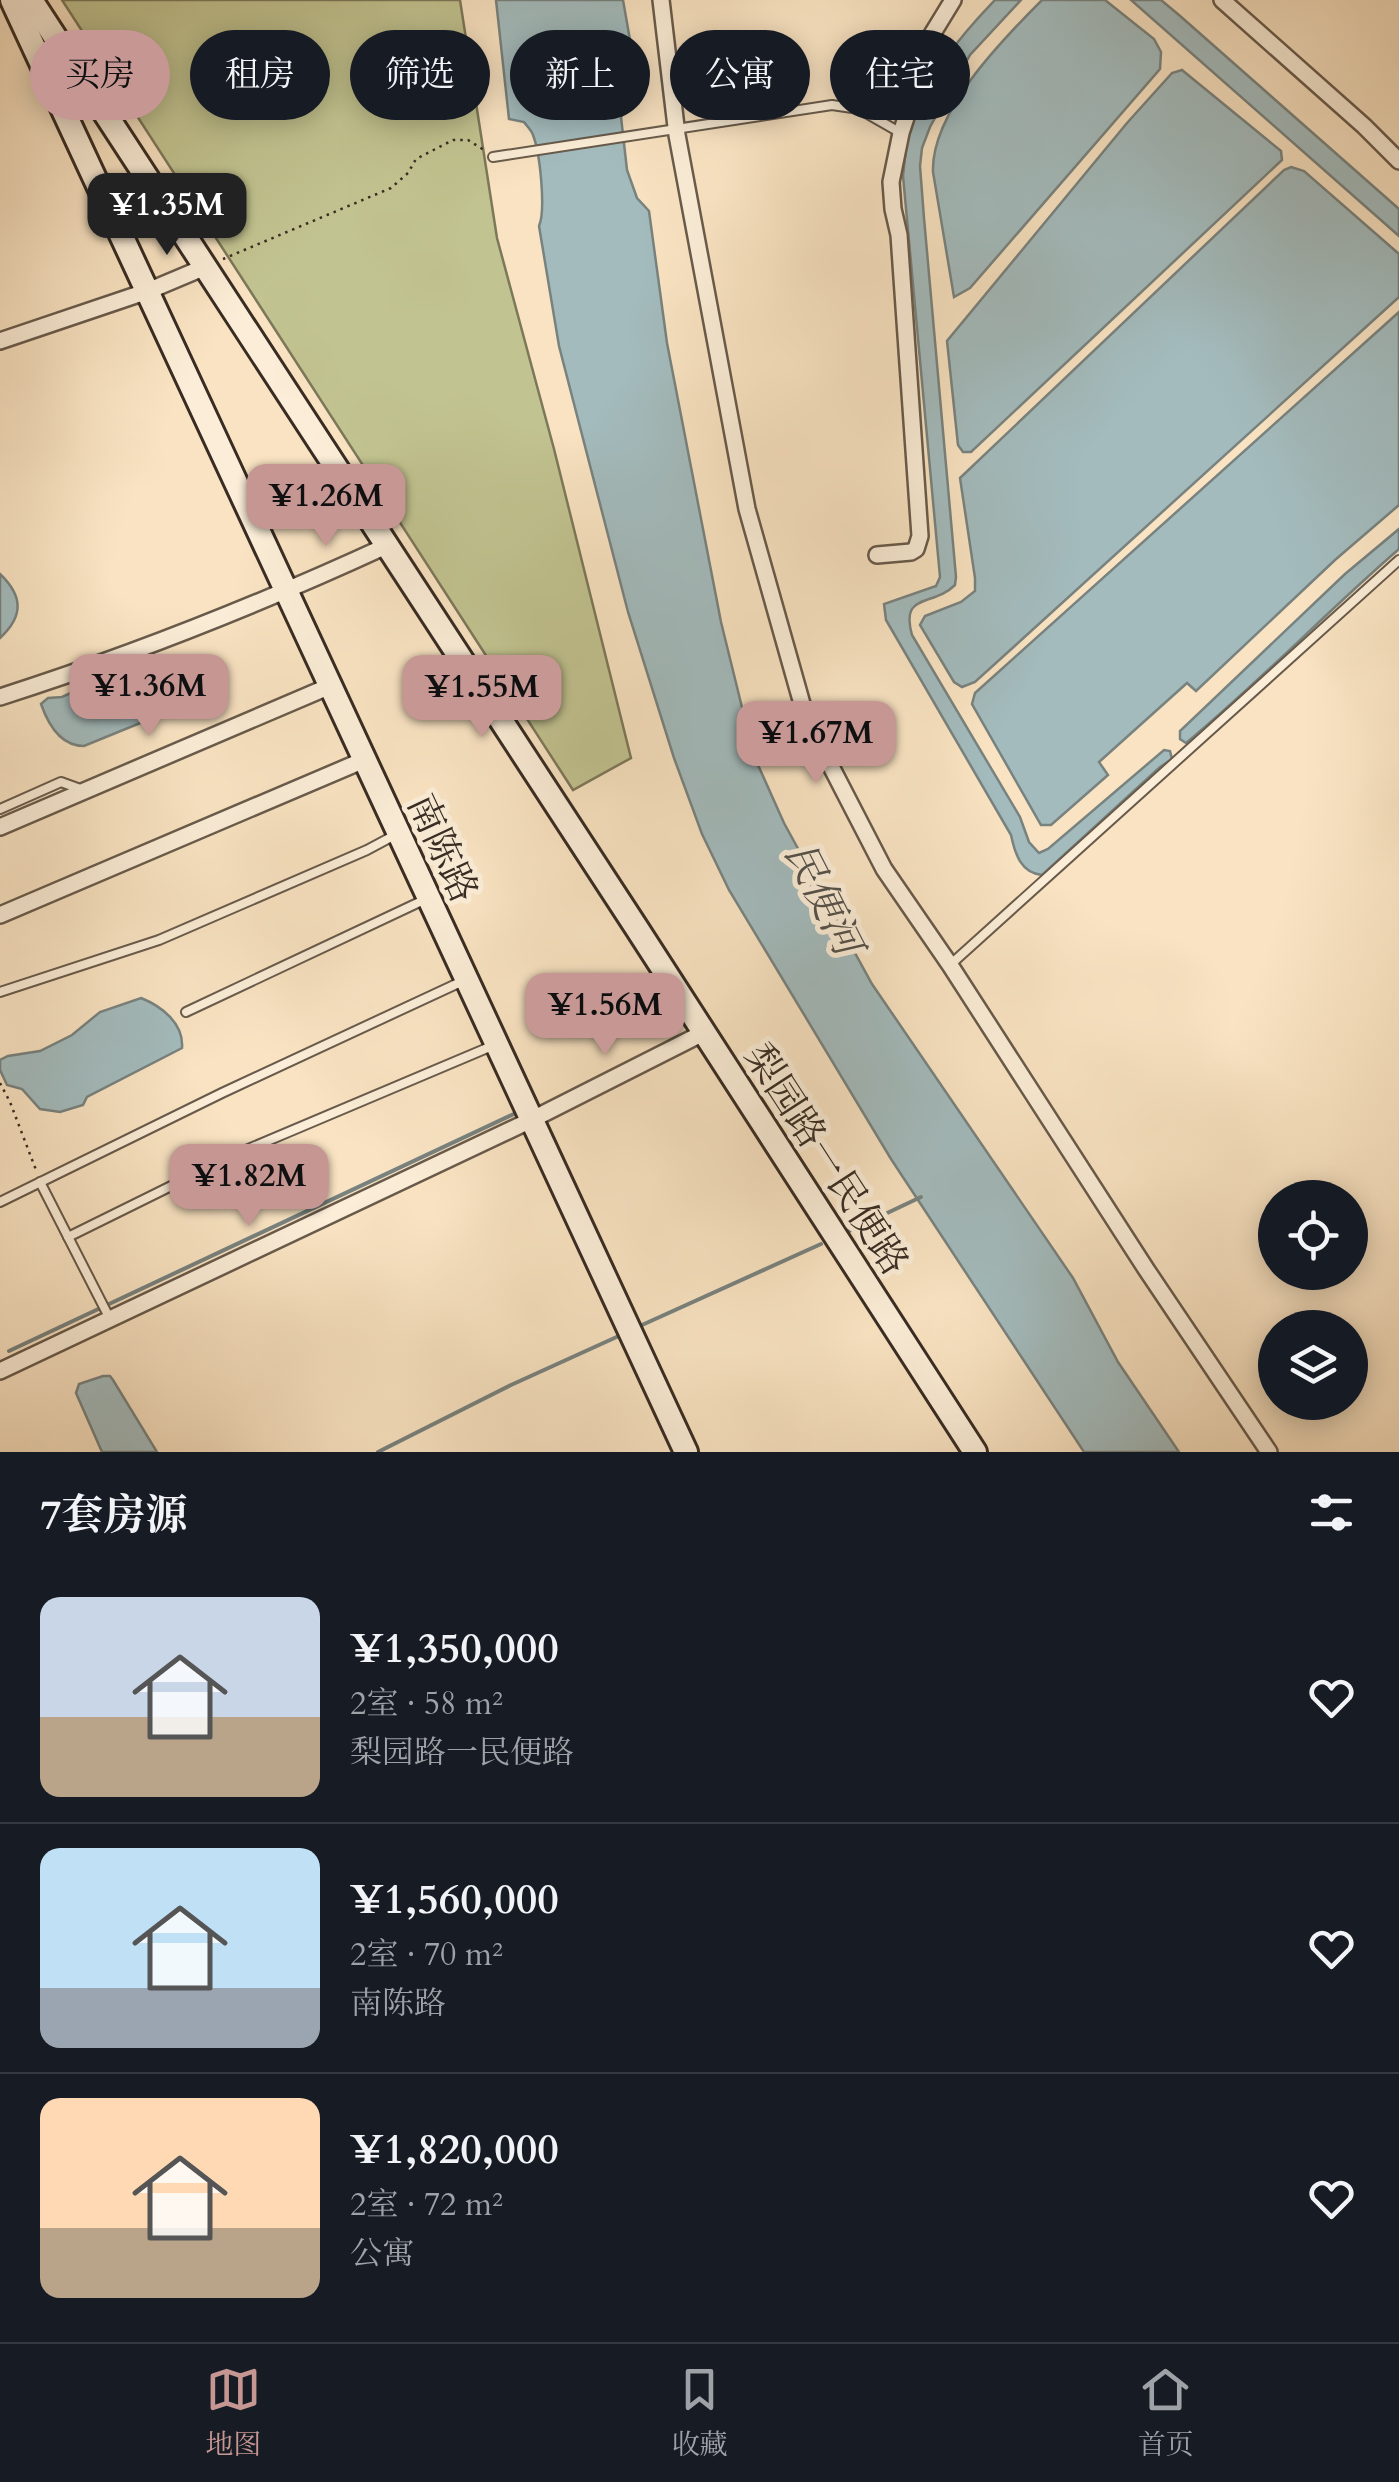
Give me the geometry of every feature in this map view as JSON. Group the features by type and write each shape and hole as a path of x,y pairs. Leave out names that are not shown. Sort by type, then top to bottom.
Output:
{"main road":[{"name":"南陈路","path":"12,0 141,293 460,983 686,1452"},
{"name":"梨园路一民便路","path":"31,0 975,1452"}],"street":[{"path":"661,0 676,130 747,509 806,718 884,868 1269,1452"},
{"path":"878,555 911,552 920,536 892,197 893,166 911,102 910,78 954,0"},
{"path":"1222,0 1399,161"},
{"path":"0,341 205,267"},
{"path":"0,697 102,664 281,594 386,546"},
{"path":"0,827 324,688"},
{"path":"0,914 358,763"},
{"path":"0,1371 108,1315 526,1123 704,1033"}],"lane":[{"path":"493,157 832,105 859,110 901,132"},
{"path":"950,964 1399,560"},
{"path":"0,810 61,782 84,791"},
{"path":"0,992 159,940 392,836"},
{"path":"186,1012 422,901"},
{"path":"0,1202 460,983"},
{"path":"68,1237 234,1154 490,1046"},
{"path":"40,1182 108,1315"}],"path":[{"path":"205,267 392,188 416,159 454,140 468,140 493,157"},
{"path":"0,1084 40,1182"}],"green space":[{"path":"62,0 460,0 465,30 350,30 350,120 479,120 497,238 631,758 573,790 140,120 170,120 170,30 81,30"}],"water":[{"path":"496,0 623,0 628,30 510,30 509,119"},
{"path":"995,0 1021,0 970,55 968,30"},
{"path":"1042,0 1105,0 1154,39 1161,52 1160,69 970,288 954,297 933,172 935,149 947,120 970,120 970,81"},
{"path":"1131,0 1161,0 1179,15 1399,209 1399,236"},
{"path":"1182,70 1281,151 1282,160 971,452 963,452 958,445 947,341 1127,123 1172,73"},
{"name":"民便河","path":"514,120 621,120 627,170 637,198 649,211 667,343 721,622 754,756 784,823 872,984 1073,1278 1118,1362 1179,1452 1084,1452 891,1159 729,890 702,834 674,758 628,612 559,346 539,226 542,195 538,155 532,133 524,122"},
{"path":"913,120 934,120 922,148 920,166 956,577 955,585 946,592 915,606 910,621 912,635 1020,817 1029,842 1039,853 1164,750 1170,751 1172,759 1042,875 1029,871 1020,861 1011,835 886,620 884,604 936,586 940,577 903,176"},
{"path":"1291,167 1304,171 1399,254 1399,297 975,682 962,687 954,682 920,625 925,616 961,602 975,591 960,478"},
{"path":"1399,312 1399,505 1196,691 1187,683 1099,762 1108,775 1051,825 1041,825 972,704 975,693"},
{"path":"1399,529 1399,549 1213,720 1186,743 1180,739 1180,731 1345,574"},
{"path":"0,574 13,590 18,606 13,622 0,638"},
{"path":"168,665 182,675 188,704 84,746 62,738 51,726 41,704 95,682"},
{"path":"141,998 175,1023 182,1048 87,1097 83,1105 60,1112 40,1109 22,1089 7,1085 0,1060 40,1051 72,1035 100,1012"},
{"path":"103,1376 113,1380 157,1452 102,1452 76,1393 79,1384"}],"waterway":[{"path":"9,1351 516,1113"},
{"path":"845,1233 921,1197"},
{"path":"642,1325 821,1244"},
{"path":"378,1452 621,1335"}]}
